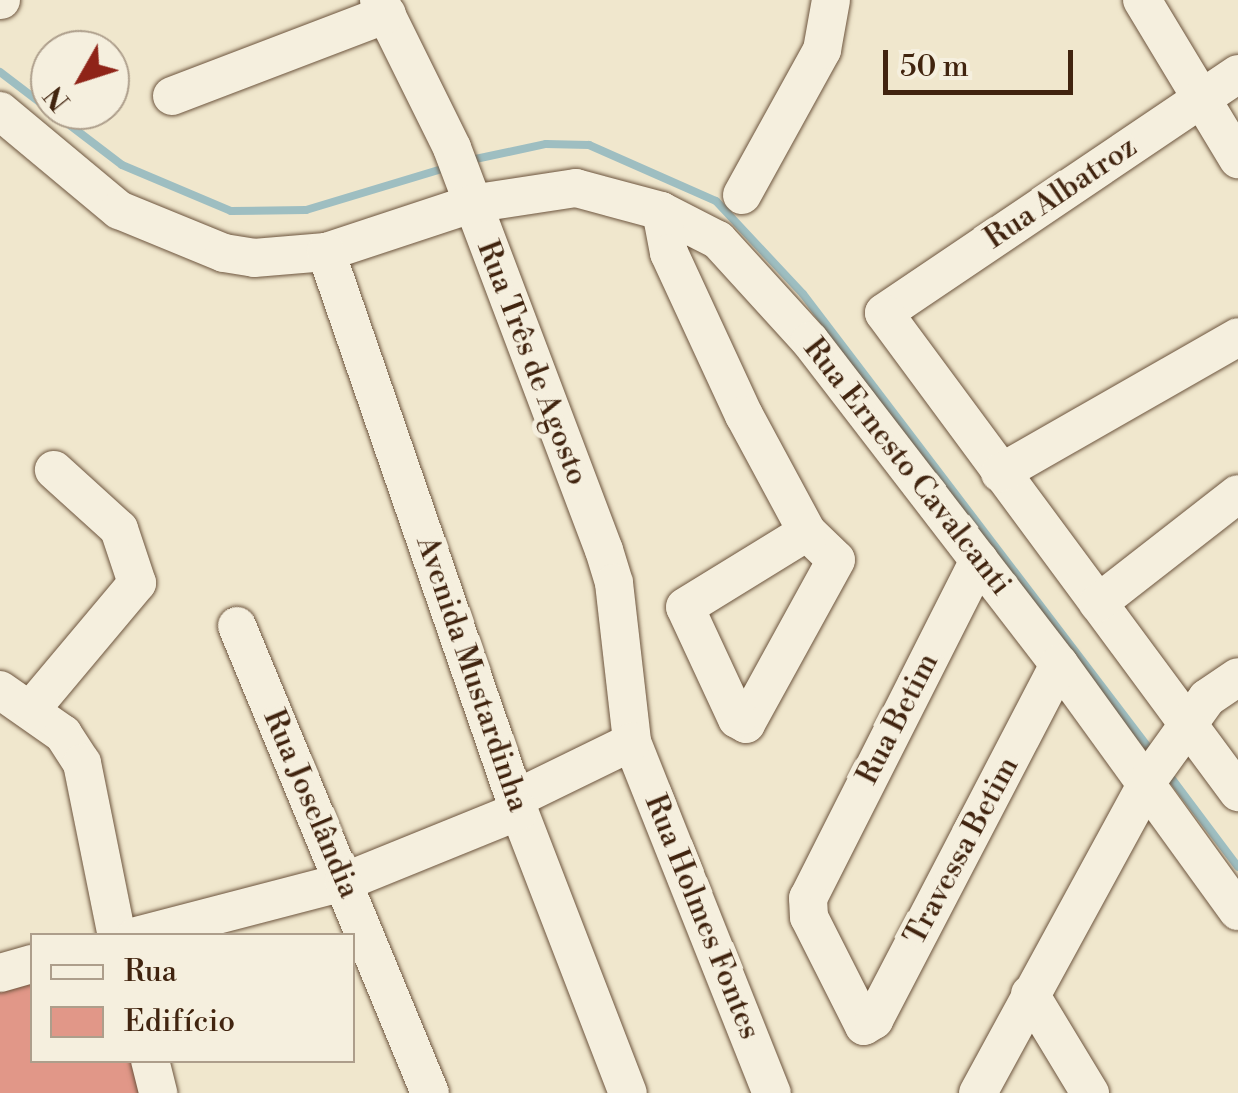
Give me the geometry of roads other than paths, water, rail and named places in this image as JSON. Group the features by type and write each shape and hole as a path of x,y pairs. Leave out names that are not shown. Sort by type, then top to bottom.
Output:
{"street":[{"path":"742,195 822,50 831,0"},
{"path":"1142,0 1238,159"},
{"path":"172,96 383,7"},
{"name":"Rua Três de Agosto","path":"383,7 452,148 614,583 632,742"},
{"name":"Rua Albatroz","path":"1000,473 884,313 1238,74"},
{"name":"Rua Ernesto Cavalcanti","path":"0,111 118,210 224,253 254,258 326,252 469,198 576,188 661,211 718,240 749,270 1059,664 1148,781 1238,911"},
{"path":"661,211 674,266 807,532 833,551 834,569 746,724 737,719 685,606 807,532"},
{"name":"Avenida Mustardinha","path":"326,252 517,805 628,1093"},
{"path":"1238,337 1000,473 1185,726 1238,792"},
{"path":"54,470 119,528 137,583 16,698 64,734 82,763 116,933"},
{"path":"1098,603 1235,513"},
{"name":"Rua Betim","path":"859,1022 809,917 816,878 978,560"},
{"name":"Rua Joselândia","path":"237,626 430,1093"},
{"name":"Travessa Betim","path":"859,1022 874,1020 1059,664"},
{"path":"978,1093 1148,781 1185,726 1238,676"},
{"path":"148,933 344,882 517,805 632,742"},
{"name":"Rua Holmes Fontes","path":"632,742 772,1093"},
{"path":"0,972 30,964"},
{"path":"1030,994 1090,1093"},
{"path":"151,1063 158,1093"}],"waterway":[{"path":"0,72 122,165 231,211 306,210 448,167"},
{"path":"466,161 546,144 589,145 716,201 803,294 1154,755"},
{"path":"1166,771 1238,867"}]}
